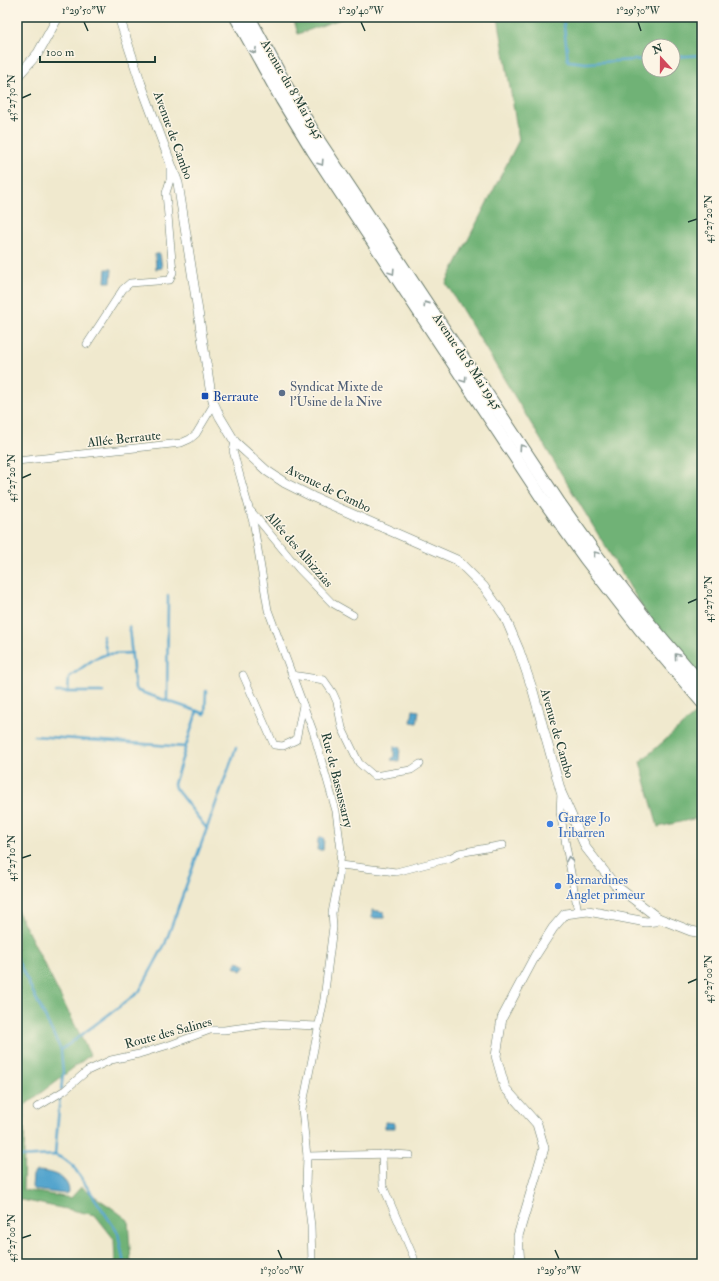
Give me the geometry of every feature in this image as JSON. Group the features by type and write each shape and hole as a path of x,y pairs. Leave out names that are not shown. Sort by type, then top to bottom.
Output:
{"highway":[{"name":"Avenue du 8 Mai 1945","path":"236,17 282,100 313,151 542,498 585,558 640,629 702,702"},
{"name":"Avenue du 8 Mai 1945","path":"249,17 284,83 319,141 542,478 595,553 644,617 702,685"}],"street":[{"path":"18,76 38,53 58,17"},
{"name":"Avenue de Cambo","path":"118,17 178,183 210,388 214,404 220,417 235,442 267,471 285,483 313,497 457,560 484,587 505,617 519,650 533,691 561,792 586,848 615,885 658,918 702,933"},
{"path":"87,344 123,289 130,283 170,280 173,272 166,193 170,180 170,160"},
{"name":"Allée Berraute","path":"17,461 181,443 190,440 196,434 214,404"},
{"name":"Rue de Bassussarry","path":"235,442 235,459 250,510 268,610 313,731 336,811 341,850 341,865 333,908 333,927 324,999 302,1109 307,1156 306,1185 311,1226 312,1264"},
{"name":"Allée des Albizzias","path":"250,510 299,569 332,603 353,614"},
{"path":"243,675 274,745 283,746 296,740 303,704"},
{"path":"292,675 324,680 337,702 342,728 359,763 374,776 411,770 420,764"},
{"name":"Avenue de Cambo","path":"561,792 560,812 578,912"},
{"path":"341,865 396,872 450,858 459,853 502,845"},
{"path":"520,1264 518,1236 544,1148 538,1124 505,1088 496,1056 502,1018 527,970 553,928 565,914 588,911 646,922 658,918"},
{"name":"Route des Salines","path":"37,1107 65,1090 87,1071 111,1060 166,1046 210,1030 224,1030 268,1024 318,1026"},
{"path":"307,1156 382,1154 410,1155"},
{"path":"382,1154 383,1186 414,1258"}],"green space":[{"path":"293,17 346,17 298,34"},
{"path":"498,17 702,17 702,706 446,283 519,140"},
{"path":"702,708 702,817 658,827 640,762"},
{"path":"17,910 90,1055 25,1105 23,1190 71,1198 81,1187 112,1208 128,1220 131,1264 115,1264 114,1239 95,1215 22,1200 17,1201"}],"water":[{"path":"155,254 160,254 162,268 156,269"},
{"path":"106,269 112,269 111,282 105,282"},
{"path":"413,710 419,711 417,723 411,722"},
{"path":"394,746 400,747 399,761 391,760 394,756"},
{"path":"322,837 324,839 323,850 317,850 318,839"},
{"path":"372,910 384,912 384,918 372,918"},
{"path":"237,961 246,966 242,971 234,967"},
{"path":"385,1122 395,1123 395,1128 385,1128"},
{"path":"36,1171 52,1173 62,1178 66,1182 69,1192 65,1194 34,1190 32,1187 33,1175"}],"waterway":[{"path":"563,17 568,61 586,63 641,60"},
{"path":"681,56 702,55"},
{"path":"167,701 168,596"},
{"path":"129,627 135,688 138,691 197,711 174,784 175,788 207,829"},
{"path":"103,636 107,654"},
{"path":"68,692 69,677 94,659 107,654 132,653"},
{"path":"197,711 205,714 206,691"},
{"path":"56,692 103,692"},
{"path":"34,736 185,747"},
{"path":"61,1050 139,992 165,944 236,748"},
{"path":"17,959 61,1050 63,1074 61,1090"},
{"path":"55,1155 60,1095"},
{"path":"17,1157 55,1155 64,1159 73,1166 118,1233 124,1264"}],"place":[{"name":"Syndicat Mixte de l'Usine de la Nive","path":"282,393"},
{"name":"Berraute","path":"205,396"},
{"name":"Garage Jo Iribarren","path":"550,824"},
{"name":"Bernardines Anglet primeur","path":"558,886"}]}
